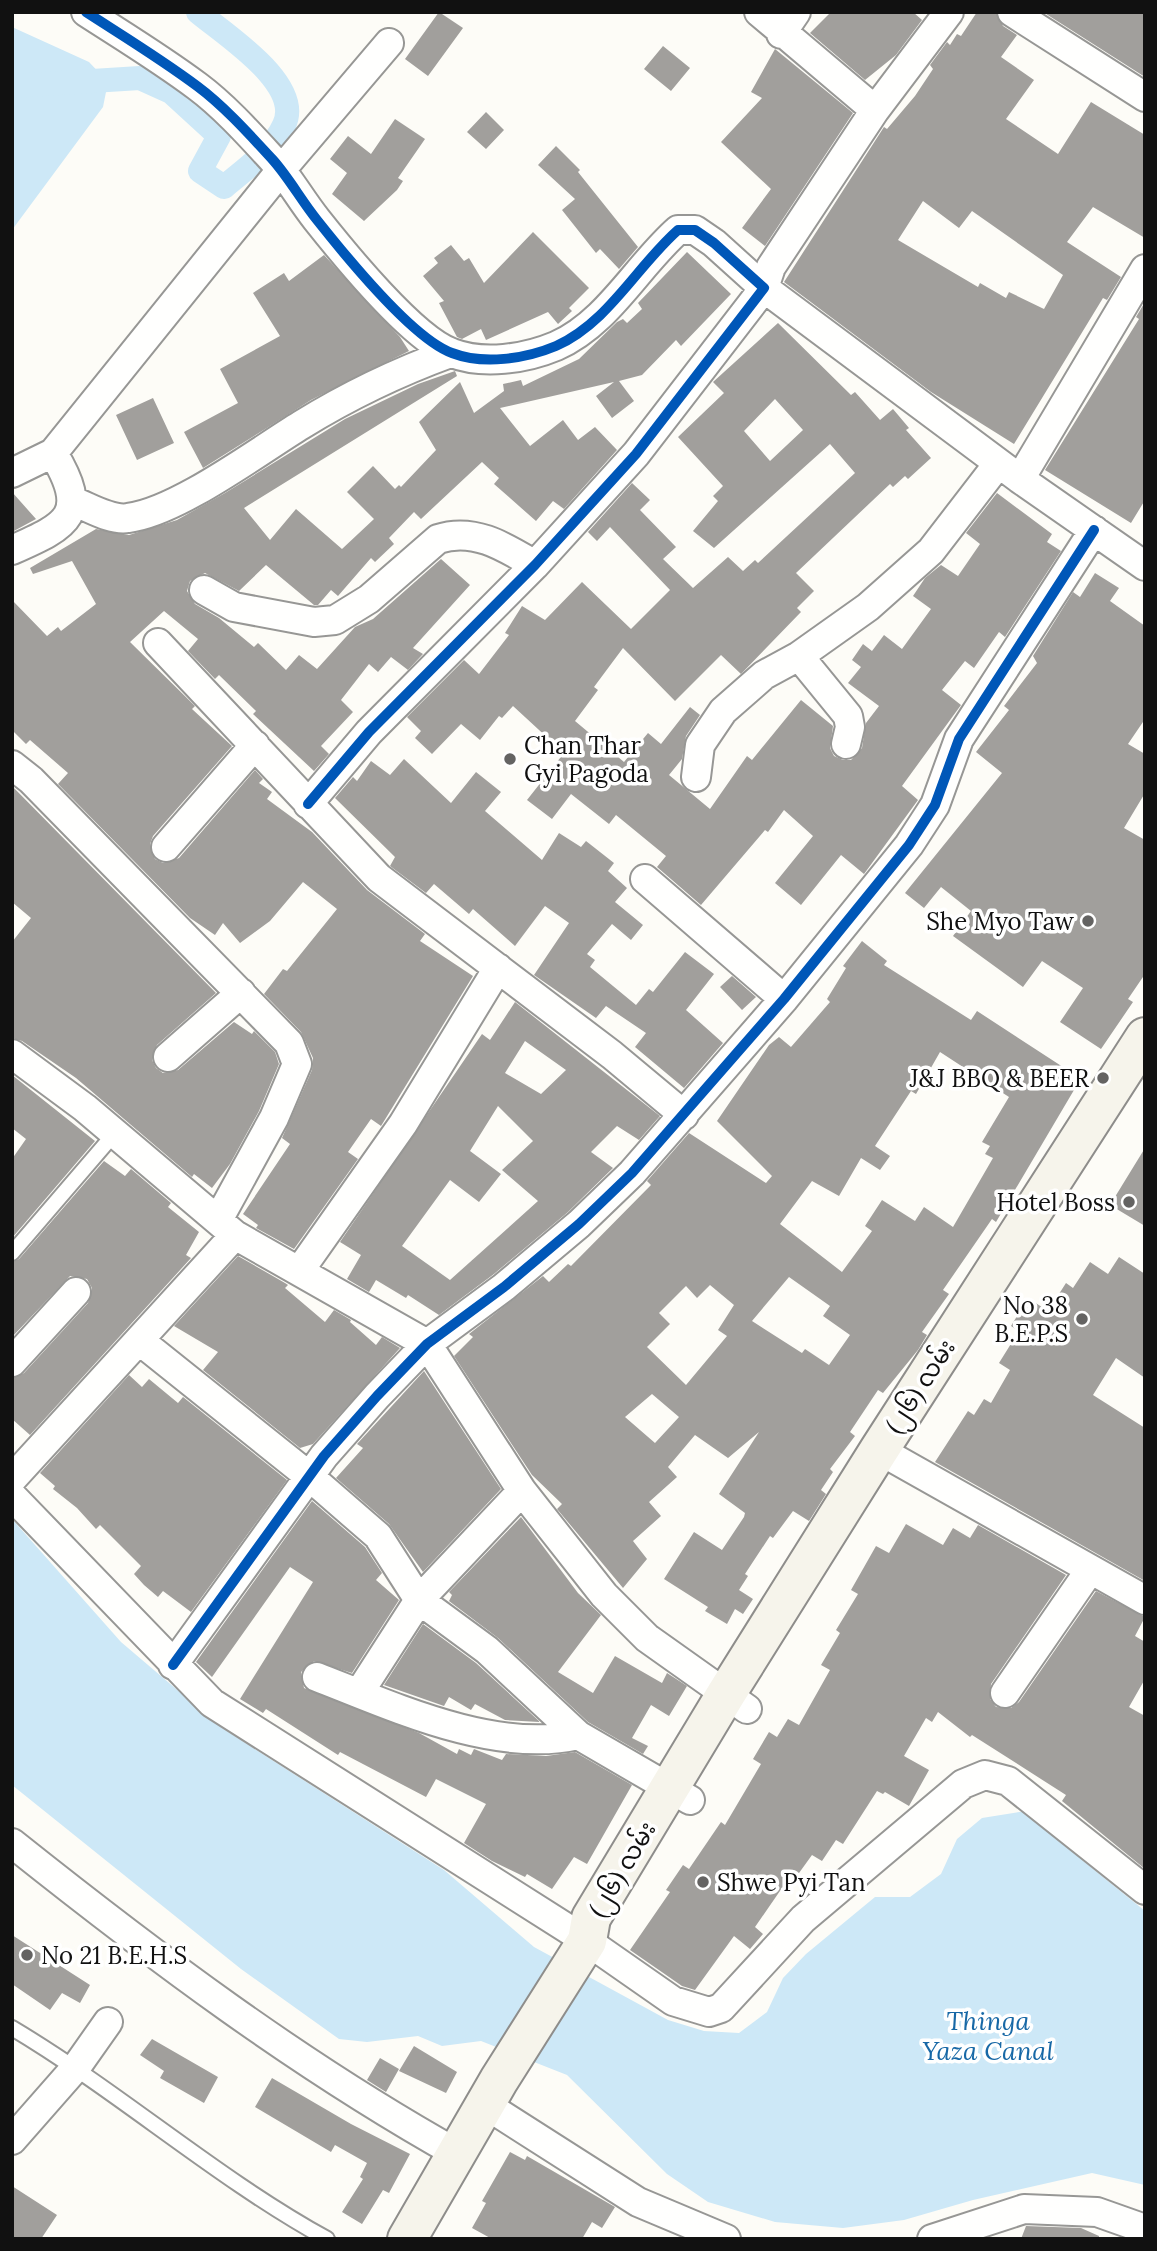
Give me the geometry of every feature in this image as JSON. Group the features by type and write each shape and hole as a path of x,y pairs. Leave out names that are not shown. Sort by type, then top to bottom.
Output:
{"main road":[{"name":"(၂၆) လမ်း","path":"407,2239 582,1947 607,1929 680,1795 737,1702 1093,1140 1145,1037"},
{"name":"(၂၆) လမ်း","path":"1093,1140 1145,1081"}],"street":[{"path":"86,12 198,86 277,164 316,220 392,305 450,353 477,360 505,359 554,346 580,332 619,295 655,250 677,230 695,230 714,243 764,288 1009,471 1094,530 1141,556"},
{"path":"759,12 789,23 875,110"},
{"path":"308,804 369,732 535,565 636,454 764,288 771,267 875,110 949,12"},
{"path":"1012,12 1145,97"},
{"path":"12,473 53,453 277,164 389,43"},
{"path":"696,777 700,745 723,711 764,675 799,656 868,607 931,551 1009,471 1145,269"},
{"path":"73,501 125,519 144,514 192,493 304,423 399,372 450,353"},
{"path":"12,551 48,534 69,517 73,501 64,471 53,453"},
{"path":"173,1665 310,1477 368,1406 427,1344 505,1287 579,1224 632,1173 784,999 909,845 935,805 959,739 1094,530"},
{"path":"204,590 234,607 314,622 335,620 369,599 438,539 452,534 470,535 505,547 535,565"},
{"path":"158,643 379,878 612,1055 684,1115"},
{"path":"799,656 848,716 850,727 846,744"},
{"path":"166,847 255,745"},
{"path":"12,765 31,780 289,1043 297,1064 226,1228 139,1341 12,1479"},
{"path":"645,879 784,999"},
{"path":"300,1270 403,1124 498,968"},
{"path":"168,1056 241,993"},
{"path":"12,1054 115,1133 226,1228 427,1344 522,1491 604,1595 647,1638 737,1702"},
{"path":"12,1362 76,1292"},
{"path":"139,1341 310,1477 378,1536 419,1600 487,1650 578,1735 680,1795"},
{"path":"890,1457 1145,1600"},
{"path":"359,1693 394,1634 419,1600 522,1491"},
{"path":"12,1496 212,1703 582,1947 673,2001 709,2012 721,2008 803,1919 963,1784 985,1775 1008,1781 1145,1890"},
{"path":"1005,1693 1090,1570"},
{"path":"317,1677 440,1723 510,1737 551,1741 578,1735"},
{"path":"12,1843 171,1968 290,2052 378,2109 458,2154"},
{"path":"12,2140 77,2066 108,2022"},
{"path":"493,2092 638,2202 726,2239"},
{"path":"932,2239 1024,2209 1097,2212 1145,2229"}],"lane":[{"path":"12,1253 115,1133"},
{"path":"12,2028 77,2066 279,2214 327,2239"}],"water":[{"path":"12,27 89,62 108,82 103,107 12,230"},
{"name":"Thinga Yaza Canal","path":"12,1519 121,1642 222,1728 444,1870 534,1947 668,2020 704,2031 739,2033 767,2012 783,1978 806,1954 875,1897 910,1897 941,1874 957,1839 982,1818 1026,1811 1050,1824 1082,1860 1145,1911 1145,2185 1092,2173 973,2200 904,2220 843,2228 775,2222 708,2202 667,2174 567,2075 481,2041 442,2046 418,2036 367,2042 339,2039 241,1969 12,1785"}],"building":[{"path":"439,12 463,28 428,76 405,59"},
{"path":"831,12 913,12 922,20 896,55 865,80 810,33"},
{"path":"977,12 996,12 1003,26 1017,35 1001,57 1034,80 1006,119 1058,154 1091,102 1145,135 1145,238 1093,207 1067,242 1121,277 1107,300 1103,298 1014,444 931,392 784,282 884,127 887,129 915,96 933,69 930,65 947,42 950,45 957,34 961,36","holes":["923,201 959,228 972,211 1063,275 1044,309 1009,292 1006,298 980,283 978,287 898,240"]},
{"path":"1043,12 1145,12 1145,77"},
{"path":"663,46 690,68 671,91 644,69"},
{"path":"775,49 853,113 765,246 742,228 771,189 721,142 762,98 751,92"},
{"path":"486,112 504,130 486,149 467,132"},
{"path":"395,119 425,139 398,178 403,181 397,190 364,221 332,194 347,173 330,159 348,136 371,154"},
{"path":"556,146 580,170 578,172 638,247 619,269 600,249 596,253 562,210 575,199 538,165"},
{"path":"533,232 589,288 569,308 572,311 558,324 548,312 486,340 481,329 462,339 457,337 439,303 444,301 423,276 438,263 434,258 451,245 464,261 469,258 484,283"},
{"path":"687,252 731,294 681,346 676,340 642,375 619,381 634,401 612,418 596,396 614,382 500,408 530,446 563,420 578,440 595,427 617,450 564,509 553,501 536,521 494,484 499,478 482,462 421,519 414,512 389,538 394,544 375,562 371,558 338,596 331,590 318,605 314,605 266,565 239,591 205,573 190,581 187,591 195,604 219,618 254,647 258,643 286,670 299,655 317,669 355,627 373,619 441,559 470,585 413,648 423,654 408,670 391,657 378,672 369,664 341,700 353,712 321,746 329,754 314,771 253,714 256,711 219,675 215,679 188,651 198,639 164,611 130,642 195,706 192,709 232,746 153,836 150,844 155,859 163,863 179,858 255,770 263,779 259,783 272,792 267,799 312,832 367,890 425,934 420,941 473,976 381,1126 371,1119 348,1152 358,1159 294,1249 256,1228 258,1225 243,1214 290,1144 282,1138 312,1070 313,1058 301,1032 264,994 283,969 287,971 337,909 303,882 270,921 240,943 223,923 215,935 190,918 58,784 68,773 30,740 26,744 12,730 12,600 47,636 58,627 61,631 96,604 72,561 33,574 30,568 96,529 129,535 177,520 345,419 418,384 455,371 457,376 244,508 270,540 296,509 342,549 374,519 347,492 373,466 395,489 399,485 401,487 436,450 419,422 460,382 474,413 504,391 503,384 521,380 523,386 579,359 617,322 623,319 627,323 642,309 638,303"},
{"path":"324,255 400,337 409,351 311,400 203,468 184,432 238,403 220,369 280,336 253,293 284,273 289,281"},
{"path":"1145,302 1145,500 1131,523 1045,470 1139,319 1136,317"},
{"path":"778,323 851,395 855,392 880,420 893,409 909,428 906,430 931,458 908,479 905,476 893,487 890,484 796,573 814,591 797,608 801,612 741,674 721,655 675,701 623,648 594,687 598,690 575,721 624,762 648,733 661,744 690,707 700,715 686,736 682,759 669,775 710,809 747,756 752,760 801,700 833,726 830,748 834,756 851,760 862,748 866,723 879,706 848,683 861,667 852,660 863,644 872,651 884,635 902,649 931,609 913,596 925,578 941,565 958,576 980,544 966,533 997,493 1052,534 1047,542 1061,551 1005,637 999,632 974,668 965,661 942,690 961,705 902,786 918,800 864,874 841,855 801,905 775,883 813,836 784,810 768,832 765,830 701,905 657,867 666,856 616,815 609,824 571,794 552,819 527,800 564,753 513,706 502,718 499,716 480,740 461,724 432,754 415,738 421,731 407,717 464,660 479,674 509,635 505,633 522,606 545,620 582,582 631,629 670,590 610,527 597,541 588,532 632,483 650,500 640,510 676,547 663,559 693,588 728,557 743,571 755,560 758,563 855,473 830,444 714,548 693,531 718,501 713,496 723,486 678,437 724,393 713,382","holes":["775,399 803,430 770,461 744,431"]},
{"path":"153,398 174,443 137,460 116,415"},
{"path":"12,492 36,519 12,532"},
{"path":"1095,573 1119,588 1110,601 1145,626 1145,719 1128,744 1145,754 1145,793 1124,828 1145,840 1145,974 1128,999 1133,1002 1101,1049 1060,1022 1083,988 1042,961 1023,987 953,936 971,911 941,887 924,908 905,893 1002,773 976,752 1009,710 1004,706 1037,663 1033,656 1073,592 1080,597"},
{"path":"404,759 451,803 476,772 501,792 485,811 542,860 559,833 581,847 586,841 614,863 608,871 627,888 615,902 643,925 631,940 612,924 587,954 595,960 590,967 636,1005 649,989 653,992 685,952 714,974 686,1010 723,1043 684,1088 635,1047 646,1033 606,1006 596,1018 534,975 569,923 545,906 515,946 473,909 469,914 434,884 426,893 390,866 395,857 335,798 353,777 357,781 371,761 390,775"},
{"path":"12,786 216,993 157,1045 152,1060 156,1068 163,1073 178,1070 234,1022 252,1034 254,1031 275,1052 279,1064 259,1111 230,1164 212,1188 194,1174 192,1177 76,1078 22,1041 12,1038 12,942 31,918 12,902"},
{"path":"862,941 887,961 884,965 971,1020 977,1011 1066,1069 1059,1080 1074,1090 996,1222 992,1219 943,1290 949,1294 922,1332 927,1335 918,1350 883,1393 878,1390 850,1432 855,1436 830,1469 833,1472 821,1490 826,1494 809,1521 793,1511 773,1538 770,1536 745,1574 748,1576 739,1590 753,1599 743,1614 735,1609 727,1624 705,1611 708,1607 664,1579 694,1532 722,1550 744,1517 745,1513 719,1494 759,1432 728,1458 695,1435 668,1467 677,1477 649,1502 661,1516 633,1541 647,1559 623,1588 557,1509 562,1504 532,1475 454,1356 473,1337 469,1334 543,1276 549,1282 568,1264 571,1266 651,1185 647,1181 689,1133 766,1183 772,1176 717,1121 769,1045 779,1037 791,1047 830,1002 827,999 846,968 843,966","holes":["940,1052 1009,1097 982,1142 990,1146 985,1154 993,1158 953,1227 924,1207 915,1221 882,1200 865,1226 872,1231 842,1272 780,1224 812,1181 839,1196 861,1158 880,1170 890,1156 875,1146 911,1091 916,1094","789,1277 830,1306 823,1316 850,1335 829,1365 805,1349 802,1353 752,1321","710,1285 734,1305 718,1330 727,1336 686,1385 647,1347 670,1324 659,1313 686,1286 697,1298","652,1394 679,1417 655,1443 625,1417"]},
{"path":"732,976 756,997 742,1010 720,987"},
{"path":"515,1002 660,1116 639,1140 617,1126 591,1152 613,1168 568,1212 494,1274 439,1315 408,1295 406,1298 376,1280 369,1292 347,1279 361,1255 340,1242 482,1034 490,1040","holes":["525,1041 566,1070 541,1094 505,1073","498,1106 533,1141 502,1170 538,1201 450,1280 402,1246 450,1180 479,1202 501,1174 470,1151"]},
{"path":"12,1075 95,1141 12,1238 12,1159 26,1139 12,1128"},
{"path":"1145,1148 1145,1226 1110,1205"},
{"path":"104,1161 125,1176 131,1169 171,1203 168,1207 199,1232 186,1255 191,1258 30,1435 12,1419 12,1378 24,1373 88,1303 92,1288 87,1279 70,1276 12,1337 12,1262 19,1259"},
{"path":"238,1256 288,1285 285,1288 325,1322 334,1310 351,1320 350,1322 376,1345 382,1337 400,1348 313,1444 300,1448 203,1370 218,1352 174,1326"},
{"path":"1119,1257 1145,1274 1145,1378 1116,1358 1093,1395 1145,1428 1145,1581 935,1462 968,1411 974,1415 984,1399 991,1403 1010,1370 999,1363 1019,1331 1011,1326 1028,1298 1048,1311 1066,1283 1073,1288 1090,1262 1108,1274"},
{"path":"424,1371 501,1489 423,1572 389,1524 336,1478 363,1448 357,1444"},
{"path":"129,1375 142,1387 149,1379 178,1403 183,1397 287,1480 191,1612 163,1591 158,1597 144,1585 134,1574 141,1566 100,1525 96,1529 77,1508 53,1489 55,1486 40,1473"},
{"path":"312,1501 365,1547 382,1573 376,1580 399,1600 352,1673 314,1661 301,1672 304,1688 419,1733 457,1754 459,1749 471,1755 474,1749 502,1760 506,1754 546,1756 575,1752 632,1785 587,1864 574,1857 552,1889 527,1874 525,1877 492,1861 464,1843 486,1804 436,1779 426,1797 340,1752 338,1755 266,1709 263,1713 240,1699 313,1582 290,1567 212,1677 196,1662"},
{"path":"521,1517 578,1593 601,1615 558,1672 593,1693 615,1656 662,1683 667,1673 687,1686 669,1716 651,1705 632,1738 648,1746 643,1754 588,1722 498,1638 449,1601 452,1595 449,1592"},
{"path":"906,1524 943,1545 953,1528 970,1538 978,1525 1066,1575 991,1684 990,1699 996,1707 1011,1708 1019,1702 1096,1591 1145,1617 1135,1636 1145,1642 1145,1679 1129,1707 1145,1716 1145,1869 1062,1801 1066,1795 972,1735 970,1737 938,1712 932,1722 926,1718 904,1756 929,1770 909,1806 885,1792 883,1794 877,1791 843,1844 836,1840 822,1861 812,1855 786,1891 782,1888 755,1927 763,1934 750,1949 734,1936 695,1990 682,1986 630,1950 670,1892 666,1890 683,1865 689,1869 721,1822 725,1825 761,1764 753,1759 769,1732 777,1737 788,1719 799,1725 830,1670 821,1665 840,1633 836,1630 858,1594 851,1590 876,1546 889,1553"},
{"path":"423,1624 476,1663 540,1722 505,1720 475,1704 471,1710 449,1697 444,1706 384,1685"},
{"name":"No 21 B.E.H.S","path":"12,1935 90,1985 80,2003 62,1993 50,2010 12,1984"},
{"path":"152,2039 218,2077 204,2103 160,2078 164,2071 140,2055"},
{"path":"414,2046 457,2072 446,2093 399,2071"},
{"path":"380,2058 399,2069 386,2092 367,2080"},
{"path":"272,2078 351,2124 410,2154 389,2193 383,2190 362,2224 342,2212 363,2179 360,2177 367,2163 335,2145 331,2152 255,2107"},
{"path":"510,2152 525,2160 527,2156 615,2207 602,2228 592,2222 582,2239 492,2239 472,2228 486,2203 482,2201"},
{"path":"12,2186 57,2215 41,2239 12,2239"},
{"path":"1026,2226 1081,2228 1099,2236 1099,2239 1021,2239"}],"waterway":[{"path":"12,86 140,78 171,92 219,136 200,171 224,187 273,143 284,125 287,109 283,93 258,61 198,12"}],"cycle path":[{"path":"86,12 183,76 227,112 279,167 317,220 380,294 418,331 452,353 477,359 504,359 556,346 574,336 607,309 678,230 695,230 714,243 764,288 636,454 535,565 369,732 308,804"},
{"path":"173,1665 324,1456 377,1396 427,1344 504,1287 579,1224 632,1173 784,999 909,845 935,805 959,739 1094,530"}],"place":[{"name":"Chan Thar Gyi Pagoda","path":"510,759"},
{"name":"She Myo Taw","path":"1088,921"},
{"name":"J&J BBQ & BEER","path":"1103,1078"},
{"name":"Hotel Boss","path":"1129,1202"},
{"name":"No 38 B.E.P.S","path":"1082,1319"},
{"name":"Shwe Pyi Tan","path":"703,1882"},
{"name":"No 21 B.E.H.S","path":"27,1955"}]}
